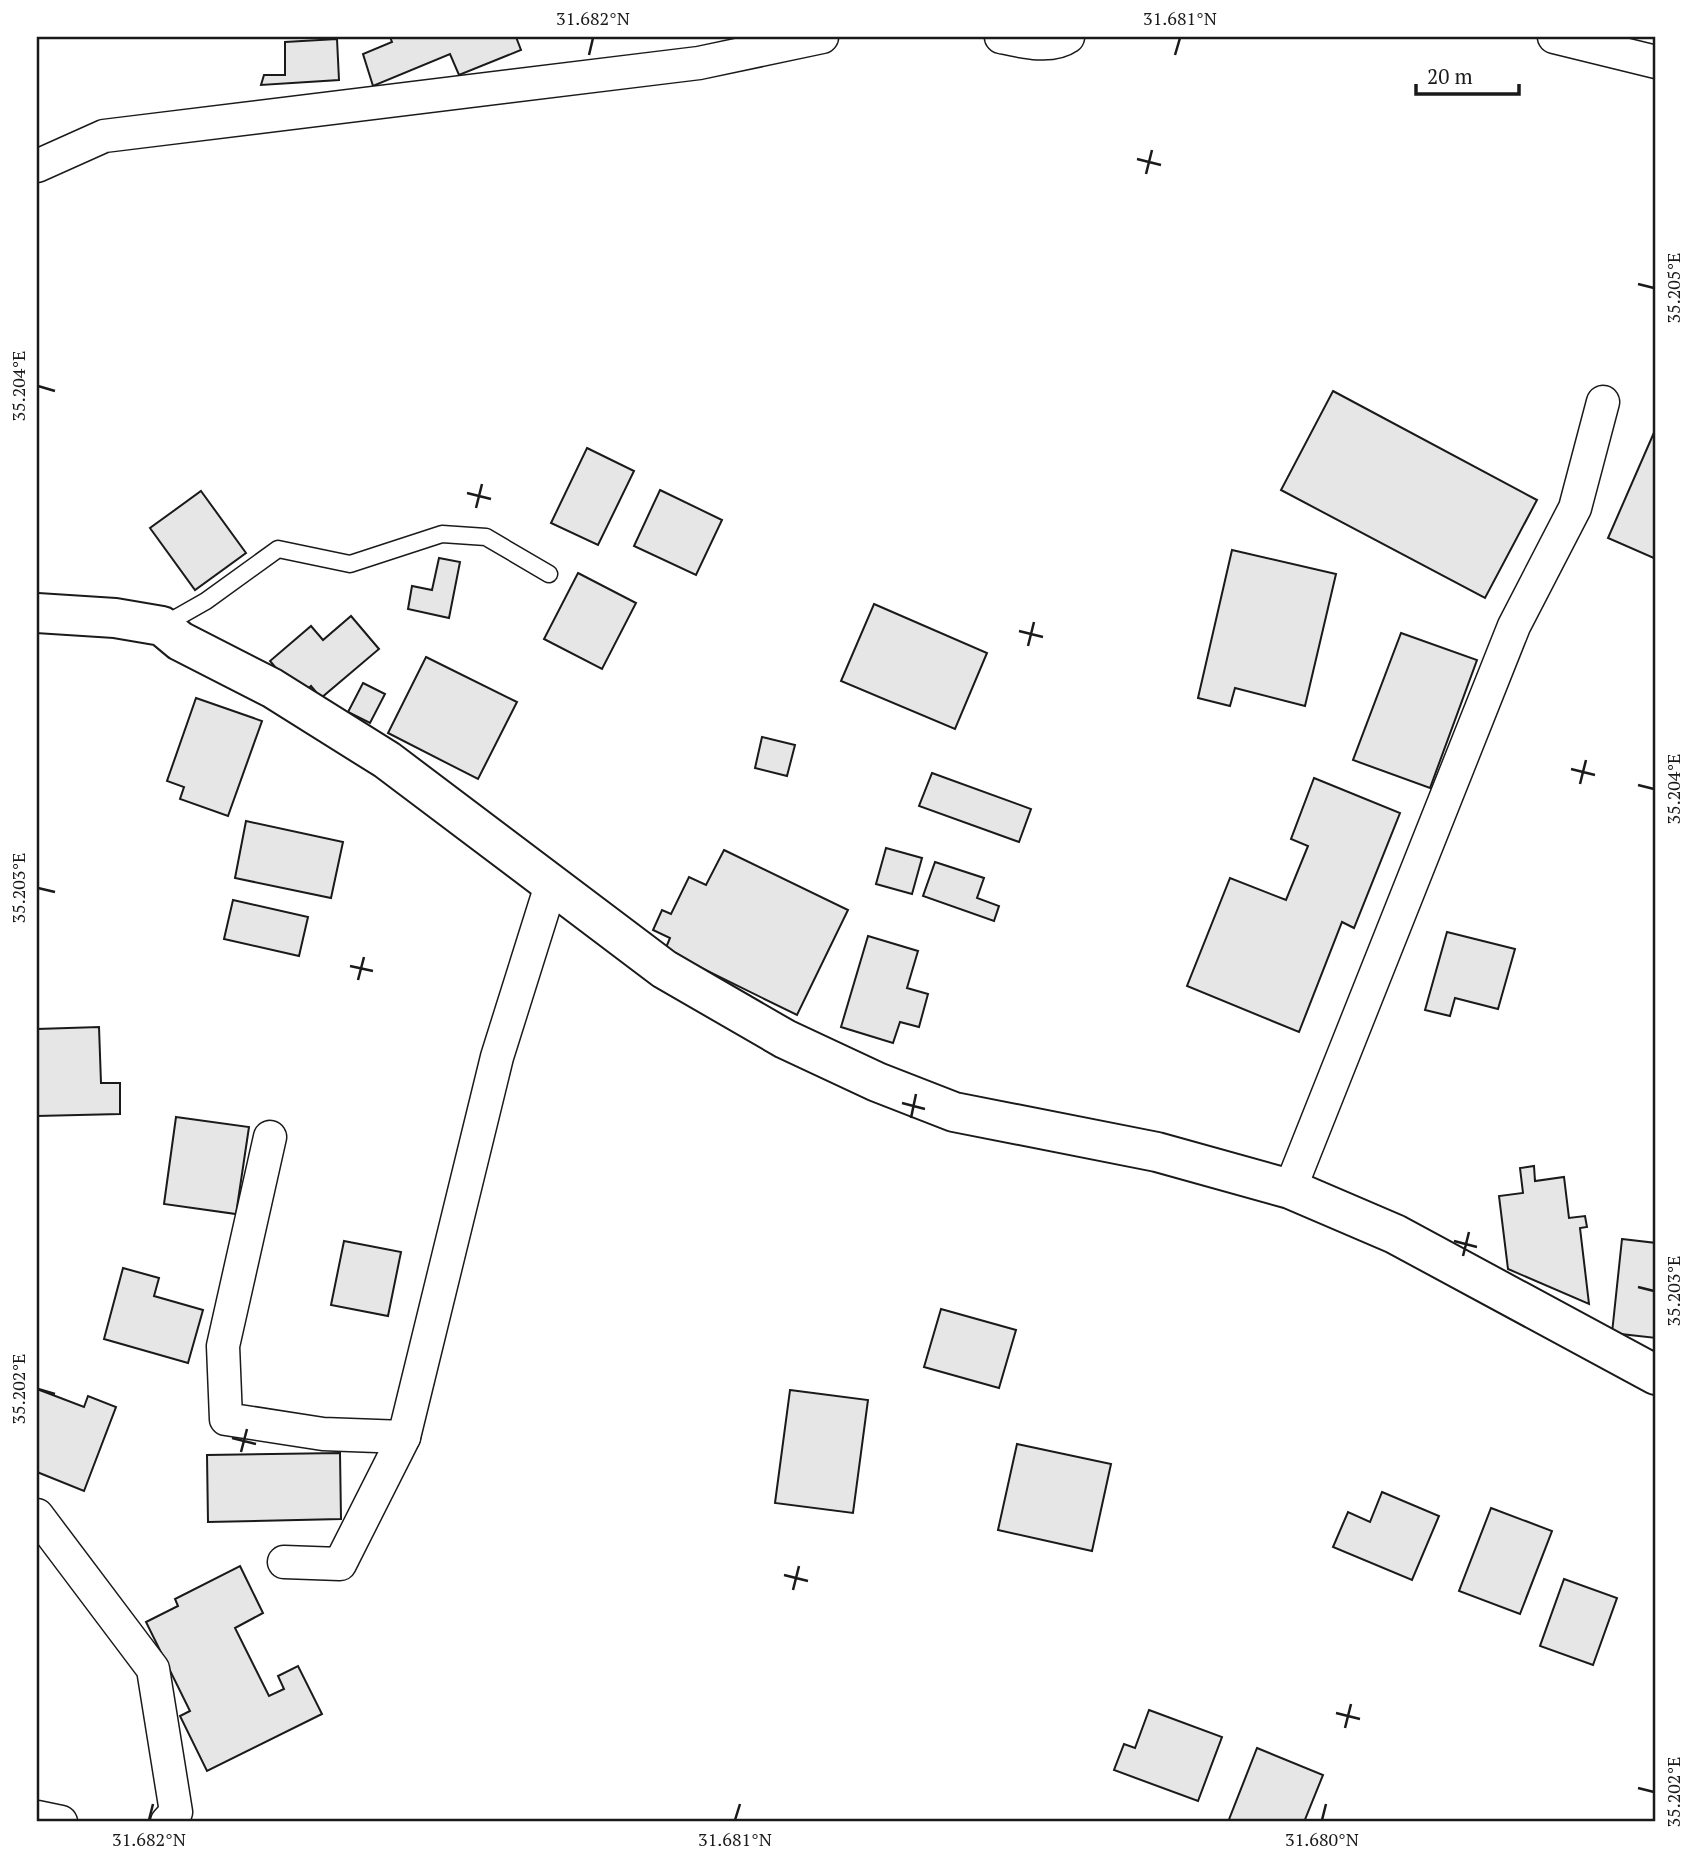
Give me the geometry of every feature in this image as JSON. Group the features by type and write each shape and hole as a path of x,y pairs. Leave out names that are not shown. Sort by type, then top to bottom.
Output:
{"street":[{"path":"37,166 104,136 699,63 822,37"},
{"path":"1001,37 1029,44 1062,41 1068,37"},
{"path":"1554,37 1656,62"},
{"path":"1290,1189 1514,626 1575,508 1603,402"},
{"path":"37,613 115,618 162,626 180,640 272,688 387,760 664,969 785,1039 877,1082 954,1112 1157,1152 1290,1189 1395,1234 1656,1375"},
{"path":"284,1562 340,1564 404,1437 497,1057 551,885"},
{"path":"270,1137 223,1346 226,1419 323,1434 404,1437"},
{"path":"37,1515 153,1669 176,1812 167,1822"},
{"path":"37,1817 61,1822"}],"lane":[{"path":"162,626 206,601 278,550 350,565 442,534 486,537 549,574"}],"building":[{"path":"390,37 516,37 521,50 459,75 450,54 373,86 363,54 392,42"},
{"path":"337,39 339,80 261,85 264,75 285,75 285,42"},
{"path":"1333,391 1537,500 1485,598 1281,490"},
{"path":"1656,428 1656,559 1608,538"},
{"path":"587,448 634,471 598,545 551,523"},
{"path":"660,490 722,520 696,575 634,546"},
{"path":"201,491 246,553 195,590 150,528"},
{"path":"1232,550 1336,574 1305,706 1235,688 1230,706 1198,698"},
{"path":"439,558 460,562 449,618 408,609 412,586 432,590"},
{"path":"578,573 636,603 602,669 544,639"},
{"path":"874,604 987,653 955,729 841,681"},
{"path":"351,616 379,649 321,698 311,686 300,696 270,661 311,626 323,640"},
{"path":"1401,633 1477,660 1430,788 1353,760"},
{"path":"426,657 517,702 478,779 388,733"},
{"path":"363,683 385,694 370,723 348,712"},
{"path":"196,698 262,721 228,816 180,799 184,787 167,781"},
{"path":"762,737 795,745 787,776 755,768"},
{"path":"932,773 1031,809 1019,842 919,806"},
{"path":"1314,778 1400,813 1354,928 1342,922 1299,1032 1187,986 1230,878 1286,900 1308,846 1291,839"},
{"path":"246,821 343,842 331,898 235,878"},
{"path":"886,848 922,858 912,894 876,884"},
{"path":"724,850 848,910 797,1015 665,950 670,938 653,930 662,910 671,914 689,877 706,885"},
{"path":"935,862 984,878 977,898 999,906 994,921 923,896"},
{"path":"233,900 308,917 299,956 224,939"},
{"path":"1447,932 1515,949 1498,1009 1455,998 1450,1016 1425,1010"},
{"path":"868,936 918,951 907,988 928,994 919,1027 900,1022 893,1043 841,1027"},
{"path":"99,1027 101,1083 120,1083 120,1114 37,1116 37,1029"},
{"path":"176,1117 249,1127 236,1214 164,1204"},
{"path":"1534,1166 1535,1181 1564,1177 1569,1218 1585,1216 1587,1227 1580,1228 1589,1304 1508,1269 1499,1196 1523,1193 1520,1168"},
{"path":"1622,1239 1656,1243 1656,1338 1612,1333"},
{"path":"344,1241 401,1252 388,1316 331,1305"},
{"path":"123,1268 159,1278 154,1296 203,1310 188,1363 104,1339"},
{"path":"941,1309 1016,1330 999,1388 924,1367"},
{"path":"37,1389 84,1407 88,1396 116,1407 84,1491 37,1472"},
{"path":"790,1390 868,1400 853,1513 775,1503"},
{"path":"1017,1444 1111,1464 1092,1551 998,1530"},
{"path":"340,1453 341,1519 208,1522 207,1455"},
{"path":"1382,1492 1439,1516 1412,1580 1333,1547 1348,1512 1370,1522"},
{"path":"1491,1508 1552,1531 1520,1614 1459,1591"},
{"path":"240,1566 263,1613 235,1628 269,1696 284,1689 278,1676 298,1666 322,1714 207,1771 180,1716 190,1711 146,1622 178,1606 175,1599"},
{"path":"1564,1579 1617,1598 1593,1665 1540,1646"},
{"path":"1149,1710 1222,1737 1198,1801 1114,1770 1124,1744 1135,1748"},
{"path":"1257,1748 1323,1775 1304,1822 1228,1822"}]}
